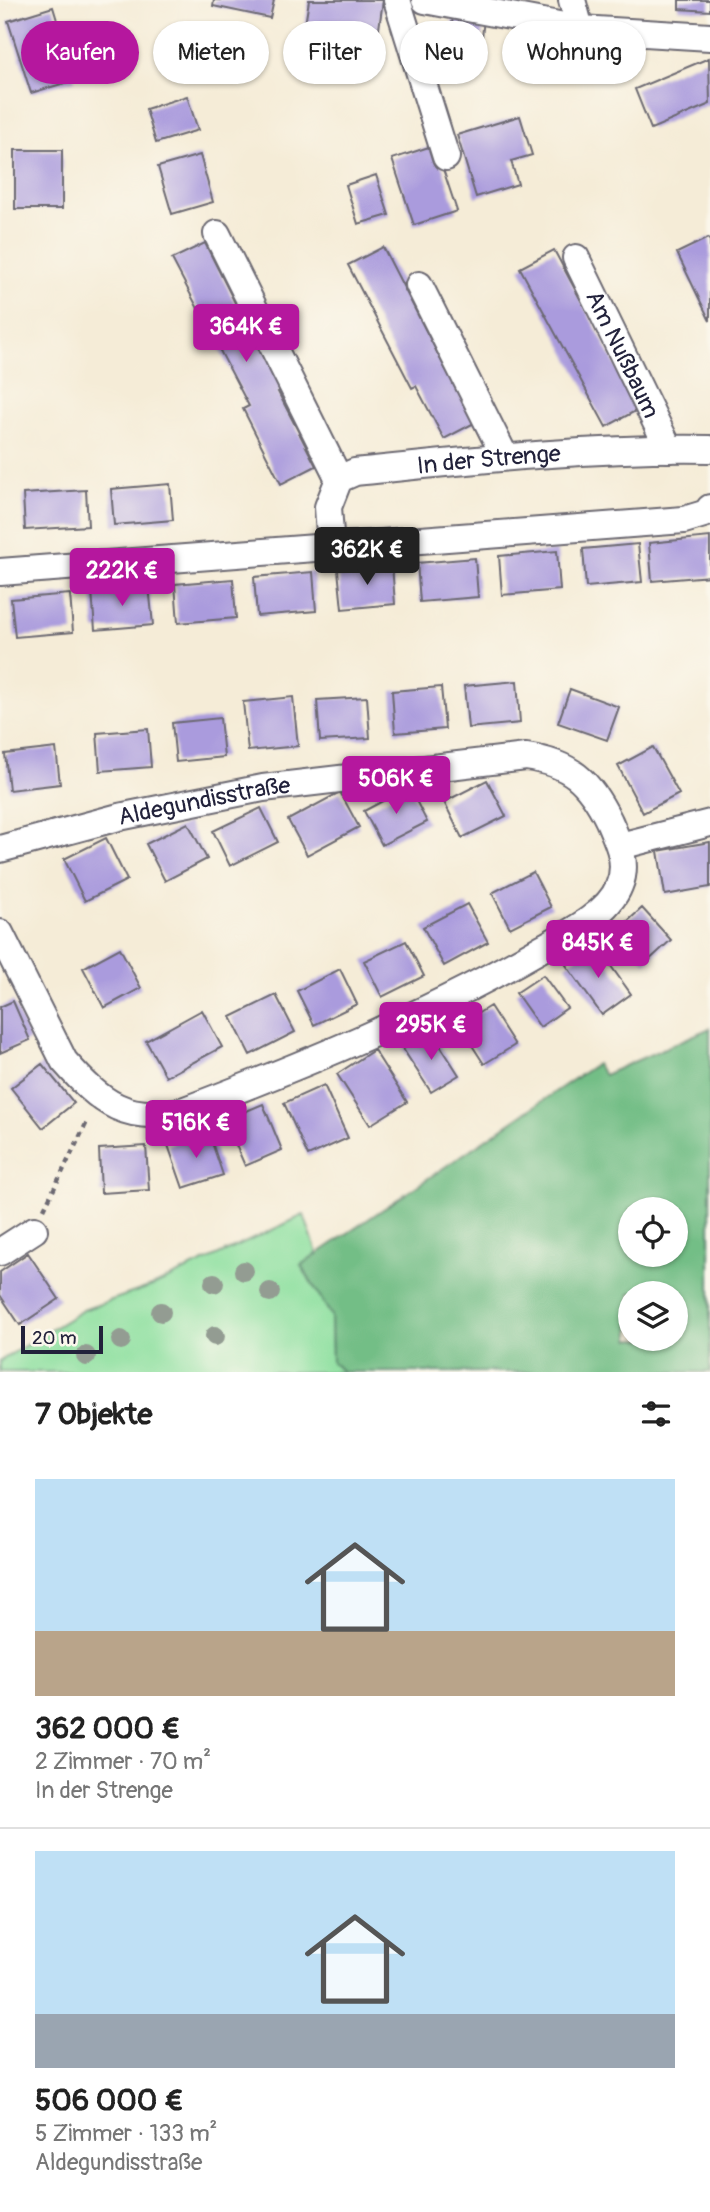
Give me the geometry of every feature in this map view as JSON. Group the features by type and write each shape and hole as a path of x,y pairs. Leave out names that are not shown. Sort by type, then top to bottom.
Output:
{"street":[{"path":"397,0 446,157"},
{"path":"425,0 476,5 545,21"},
{"path":"572,0 578,21"},
{"path":"646,33 710,37"},
{"path":"217,234 339,479 328,507 331,547"},
{"name":"Am Nußbaum","path":"576,258 669,449"},
{"path":"419,285 505,457"},
{"name":"In der Strenge","path":"339,479 355,472 505,457 669,449 710,450"},
{"path":"0,572 684,520 707,513 710,508"},
{"name":"Aldegundisstraße","path":"0,849 119,817 263,788 526,757 550,760 577,774 604,812 620,846 624,868 619,887 609,903 578,928 479,984 314,1061 163,1116 143,1115 122,1109 99,1097 64,1061 0,933"},
{"path":"620,846 710,823"},
{"path":"0,1252 34,1230"}],"path":[{"path":"34,1230 99,1097"}],"green space":[{"path":"710,1028 710,1372 343,1372 332,1362 331,1315 301,1265 596,1064 604,1075"},
{"path":"304,1215 317,1253 301,1265 331,1315 332,1362 343,1372 0,1372 0,1361 83,1310 155,1285"}],"building":[{"path":"214,0 274,0 270,18 213,6"},
{"path":"309,0 383,0 380,21 306,21"},
{"path":"679,0 710,0 710,11 679,9"},
{"path":"53,7 57,21 21,21 21,62 8,21"},
{"path":"453,15 484,18 484,21 452,21"},
{"path":"709,58 710,104 651,129 635,89"},
{"path":"28,84 61,84 31,93"},
{"path":"187,96 198,130 156,143 146,109"},
{"path":"520,116 532,155 511,161 518,184 476,197 457,135"},
{"path":"435,145 457,211 414,225 392,159"},
{"path":"15,150 62,150 62,209 15,209"},
{"path":"200,155 213,202 172,214 158,167"},
{"path":"376,175 389,215 358,224 346,185"},
{"path":"708,238 710,241 710,321 677,253"},
{"path":"205,243 242,317 248,314 286,388 278,392 316,466 281,484 243,409 249,406 172,259"},
{"path":"383,247 446,370 450,368 478,421 444,439 416,386 412,388 348,265"},
{"path":"554,250 639,409 606,427 520,268"},
{"path":"170,484 173,520 114,525 111,489"},
{"path":"86,490 88,526 25,530 23,494"},
{"path":"710,537 710,576 652,581 649,543"},
{"path":"638,544 642,582 586,587 583,549"},
{"path":"557,551 560,590 502,595 499,556"},
{"path":"475,558 478,597 420,602 417,563"},
{"path":"392,565 395,604 342,609 338,570"},
{"path":"313,572 316,611 257,616 254,577"},
{"path":"233,579 236,618 178,623 175,584"},
{"path":"149,586 153,625 95,630 92,591"},
{"path":"70,594 73,632 15,637 11,599"},
{"path":"517,681 520,723 468,728 464,686"},
{"path":"441,687 445,729 395,733 392,691"},
{"path":"570,689 619,707 607,740 558,723"},
{"path":"293,697 298,746 248,751 243,702"},
{"path":"367,697 370,738 320,741 317,700"},
{"path":"220,718 224,757 176,762 172,723"},
{"path":"148,729 151,767 100,771 97,733"},
{"path":"653,747 679,794 643,813 618,766"},
{"path":"56,748 60,784 9,790 5,754"},
{"path":"487,780 506,816 462,838 444,802"},
{"path":"409,787 427,822 382,845 364,811"},
{"path":"340,792 359,827 307,855 288,820"},
{"path":"261,808 278,842 230,866 213,831"},
{"path":"188,823 207,859 165,881 146,844"},
{"path":"106,838 127,880 85,901 64,859"},
{"path":"710,842 710,887 665,895 658,851"},
{"path":"533,872 551,907 510,928 492,893"},
{"path":"467,904 488,942 444,966 423,927"},
{"path":"642,908 671,940 646,963 617,931"},
{"path":"406,941 424,976 382,997 364,961"},
{"path":"595,944 631,994 602,1015 566,965"},
{"path":"120,948 141,988 104,1008 83,968"},
{"path":"340,969 357,1004 314,1025 297,991"},
{"path":"543,975 567,1008 540,1027 516,993"},
{"path":"276,995 295,1032 250,1055 231,1017"},
{"path":"13,1001 30,1040 0,1053 0,1007"},
{"path":"490,1006 515,1045 484,1064 459,1025"},
{"path":"202,1010 222,1047 166,1077 146,1041"},
{"path":"431,1031 459,1075 431,1092 403,1049"},
{"path":"374,1050 407,1102 370,1125 337,1074"},
{"path":"42,1064 74,1103 43,1128 11,1088"},
{"path":"324,1085 348,1138 308,1156 284,1103"},
{"path":"263,1104 282,1150 245,1166 225,1120"},
{"path":"208,1131 223,1175 183,1188 168,1145"},
{"path":"146,1146 149,1190 101,1193 99,1149"},
{"path":"28,1253 59,1299 20,1325 0,1295 0,1272"}]}
